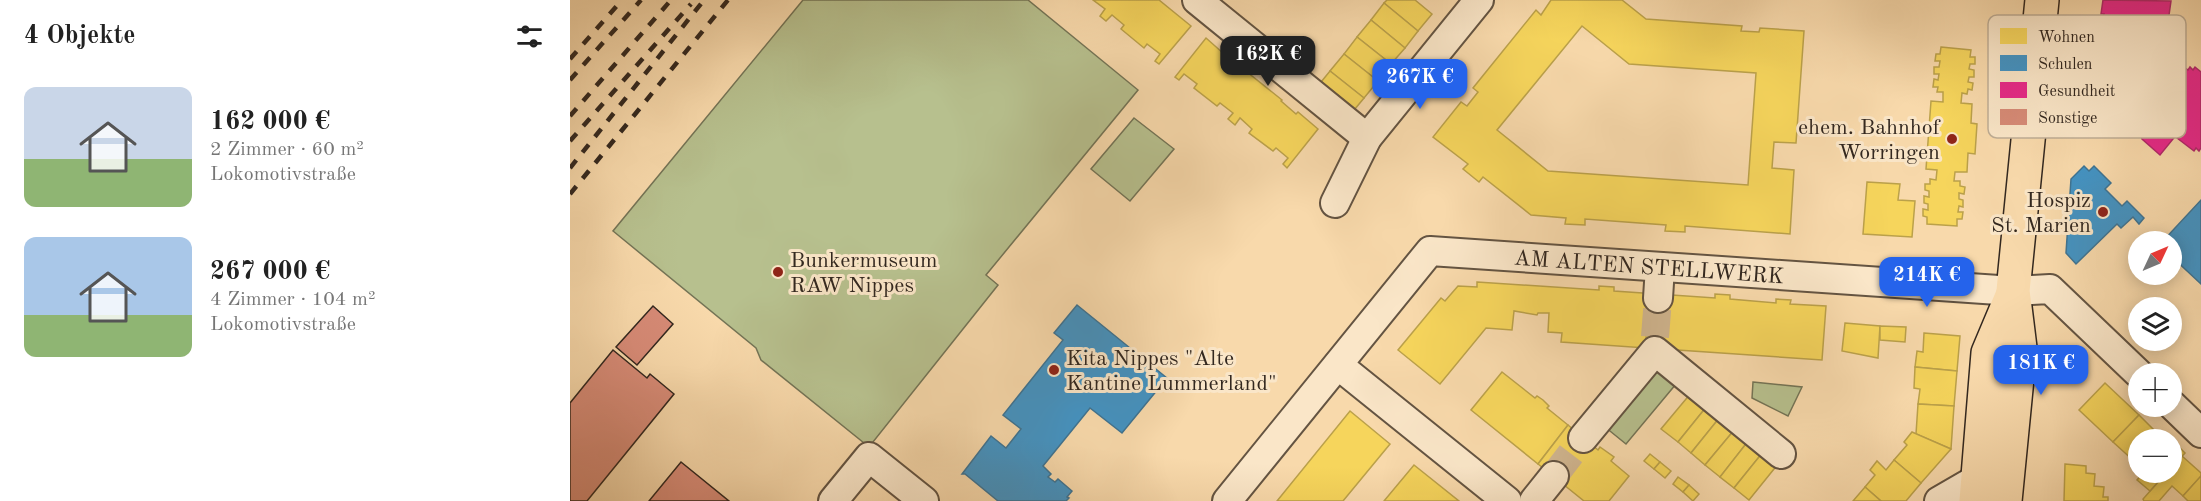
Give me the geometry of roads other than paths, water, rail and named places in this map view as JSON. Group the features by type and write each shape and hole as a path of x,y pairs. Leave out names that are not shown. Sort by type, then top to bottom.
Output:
{"main road":[{"path":"2035,15 2036,0"},
{"path":"2005,501 2020,348 2013,291 2025,138"},
{"path":"1976,490 1988,353 2013,291"}],"street":[{"path":"1197,0 1367,138"},
{"path":"1335,203 1367,138 1479,0"},
{"name":"AM ALTEN STELLWERK","path":"1227,501 1430,251 2013,291 2050,289 2128,363"},
{"path":"1658,298 1660,267"},
{"path":"1583,438 1655,344 1781,454"},
{"path":"1338,365 1507,501"},
{"path":"2182,415 2201,433"},
{"path":"833,501 869,457 924,501"},
{"path":"1534,501 1554,476"},
{"path":"1939,501 1976,490"}],"tunnel":[{"path":"1655,337 1658,298"},
{"path":"1554,476 1583,438"}],"railway":[{"path":"570,59 622,0"},
{"path":"570,80 641,0"},
{"path":"570,116 671,0"},
{"path":"570,168 704,0"},
{"path":"570,194 728,0"},
{"path":"570,141 691,4"}],"place":[{"name":"ehem. Bahnhof Worringen","path":"1952,139"},
{"name":"Hospiz St. Marien","path":"2103,212"},
{"name":"Bunkermuseum RAW Nippes","path":"778,272"},
{"name":"Kita Nippes \"Alte Kantine Lummerland\"","path":"1054,370"}]}
